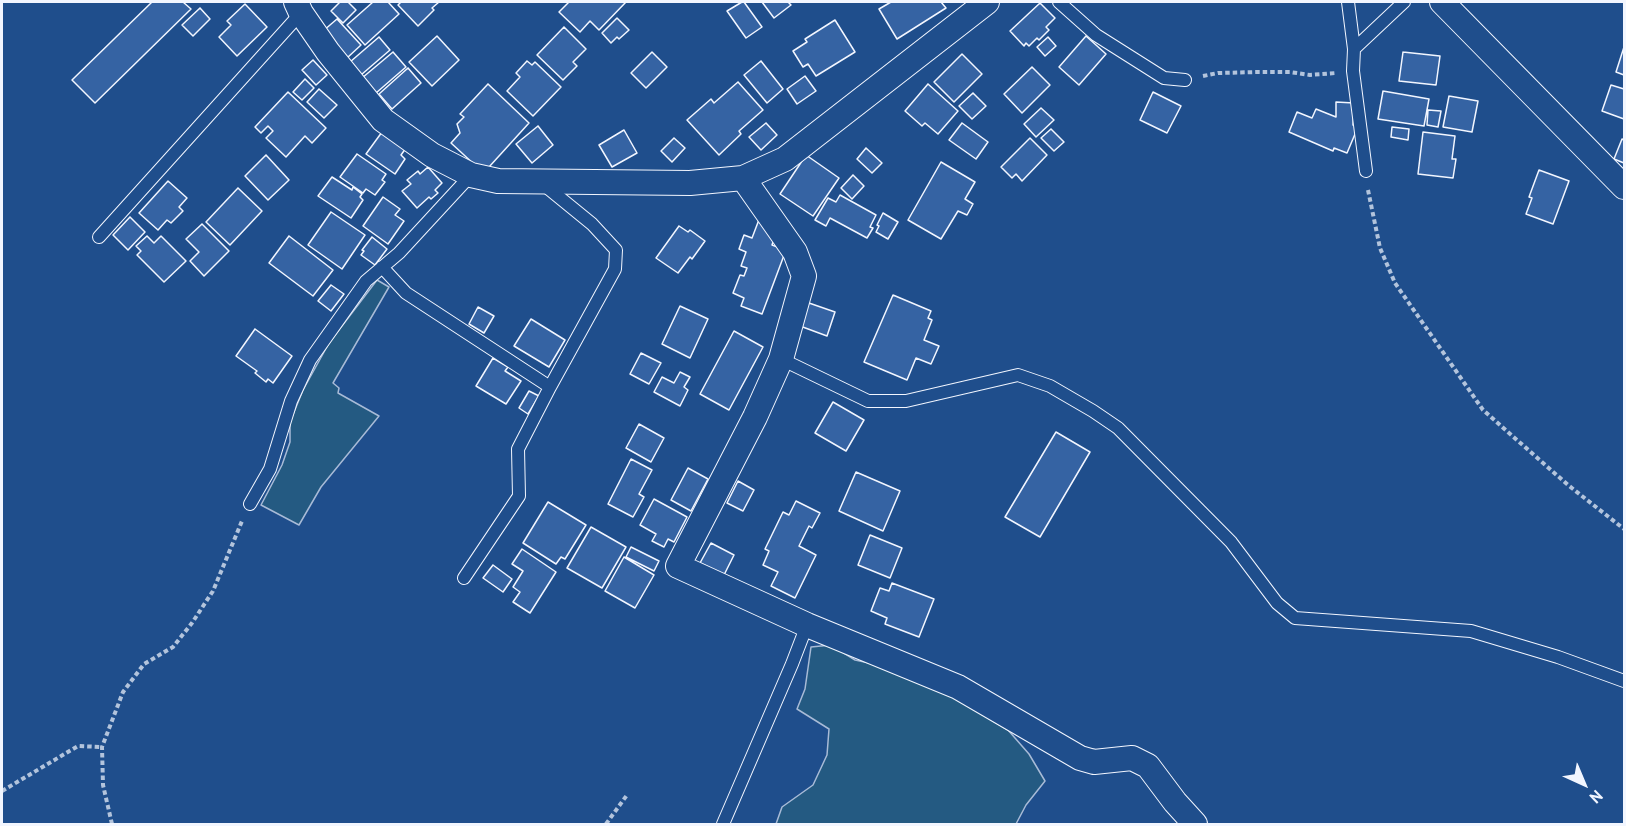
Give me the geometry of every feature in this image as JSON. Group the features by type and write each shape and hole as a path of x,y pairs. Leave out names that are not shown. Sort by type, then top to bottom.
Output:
{"street":[{"path":"298,7 328,52 383,120 432,155 471,175 498,181 690,183 743,178 785,159 987,2"},
{"path":"1442,2 1624,187"},
{"path":"743,178 795,252 804,276 780,359 754,417 678,567 807,625 958,687 1080,758 1094,762 1132,758 1148,766 1195,825"}],"lane":[{"path":"1059,2 1096,35 1154,72 1164,78 1185,81"},
{"path":"1348,2 1354,48 1353,71 1365,171"},
{"path":"1354,48 1404,2"},
{"path":"99,237 298,7"},
{"path":"250,504 270,469 291,401 310,360 366,281 399,253 471,175"},
{"path":"464,578 519,496 518,449 615,269 616,250 592,224 540,182"},
{"path":"382,267 406,293 550,387"},
{"path":"780,359 868,401 906,401 1018,375 1050,386 1118,428 1232,542 1277,603 1295,618 1471,631 1558,657 1624,681"},
{"path":"723,825 771,716 807,625"}],"path":[{"path":"1185,81 1218,73 1290,72 1310,75 1353,71"},
{"path":"1365,171 1380,248 1395,283 1483,410 1568,485 1624,529"},
{"path":"112,825 103,785 102,747 123,692 144,664 173,647 192,623 213,591 250,504"},
{"path":"2,791 78,746 102,747"},
{"path":"606,825 627,795"}],"shaded area":[{"path":"377,280 389,287 333,383 339,388 338,393 379,416 321,487 299,525 261,505 282,465 290,442 290,422 303,390 329,343"},
{"path":"831,645 855,660 888,667 952,696 1008,730 1029,754 1045,781 1026,805 1016,824 776,824 782,807 813,785 827,755 829,729 797,709 805,689 811,647"}],"building":[{"path":"152,2 183,2 191,9 95,103 72,80"},
{"path":"340,2 348,2 356,10 343,23 331,11"},
{"path":"373,2 388,2 399,14 365,45 347,25"},
{"path":"401,2 439,2 418,26 398,5"},
{"path":"569,2 626,2 599,30 590,21 580,32 559,12"},
{"path":"742,2 762,27 746,38 727,11"},
{"path":"762,2 788,2 791,5 774,18"},
{"path":"891,2 941,2 946,8 897,39 879,9"},
{"path":"1040,3 1055,18 1046,27 1049,30 1039,40 1037,38 1029,46 1026,43 1024,46 1010,31"},
{"path":"245,4 267,27 237,56 219,37 231,25 227,21"},
{"path":"200,8 210,19 193,36 182,25"},
{"path":"617,18 629,30 611,43 602,33"},
{"path":"337,19 361,45 347,58 323,31"},
{"path":"835,20 855,52 816,76 808,64 803,67 793,51 807,42 805,39"},
{"path":"564,27 586,49 573,62 577,66 563,80 537,55"},
{"path":"437,36 459,60 432,86 409,62"},
{"path":"1086,36 1106,54 1079,85 1059,67"},
{"path":"379,37 390,50 361,75 350,62"},
{"path":"1048,37 1056,46 1045,56 1037,47"},
{"path":"1624,47 1624,75 1616,72"},
{"path":"393,52 406,67 376,93 362,78"},
{"path":"652,52 667,67 646,88 631,73"},
{"path":"1403,52 1440,56 1436,85 1399,81"},
{"path":"962,54 982,74 954,102 934,82"},
{"path":"313,60 327,75 316,85 302,70"},
{"path":"527,61 532,65 535,62 561,87 533,116 507,91 520,77 516,73"},
{"path":"761,61 783,89 767,103 744,75"},
{"path":"1032,67 1050,85 1022,113 1004,94"},
{"path":"408,68 421,83 392,109 379,94"},
{"path":"805,76 816,91 797,104 787,89"},
{"path":"305,79 314,88 302,100 293,92"},
{"path":"738,82 763,110 739,131 741,134 719,155 687,120 711,99 714,103"},
{"path":"488,84 529,123 489,167 476,166 451,143 460,133 457,124 464,117 460,114"},
{"path":"928,84 958,111 938,134 925,123 922,126 905,111"},
{"path":"1611,85 1624,89 1624,119 1602,111"},
{"path":"319,89 337,105 324,118 307,102"},
{"path":"1383,91 1429,99 1424,126 1378,119"},
{"path":"288,92 326,128 312,143 305,136 286,157 266,138 273,131 268,126 261,133 255,127"},
{"path":"1153,92 1181,106 1167,133 1140,120"},
{"path":"973,93 986,106 972,119 959,106"},
{"path":"1449,96 1478,101 1472,132 1443,127"},
{"path":"1336,102 1354,103 1353,125 1358,127 1347,153 1334,148 1333,151 1289,132 1297,112 1312,118 1316,109 1336,117"},
{"path":"1041,108 1054,120 1036,137 1024,124"},
{"path":"1428,110 1441,111 1438,127 1427,125"},
{"path":"766,123 777,135 761,150 749,137"},
{"path":"962,123 988,142 976,159 949,140"},
{"path":"538,126 553,145 532,163 516,144"},
{"path":"1392,127 1409,129 1408,140 1391,137"},
{"path":"1051,129 1064,142 1054,151 1041,138"},
{"path":"624,130 637,153 612,167 599,145"},
{"path":"382,132 406,148 401,155 405,159 395,174 366,154"},
{"path":"1423,132 1455,136 1452,159 1456,159 1453,178 1418,174"},
{"path":"674,138 685,148 672,162 661,151"},
{"path":"1030,138 1047,155 1022,181 1016,174 1012,178 1001,167"},
{"path":"1622,139 1624,140 1624,163 1614,159"},
{"path":"866,148 882,163 872,173 857,159"},
{"path":"357,154 386,174 382,180 385,182 375,195 366,189 363,193 340,177"},
{"path":"266,155 289,180 268,200 245,176"},
{"path":"806,155 839,178 813,216 780,194"},
{"path":"941,162 975,182 965,199 973,204 967,215 958,211 941,239 908,220"},
{"path":"428,167 442,183 435,190 438,193 431,199 429,197 417,208 402,191 411,184 407,180 418,171 420,174"},
{"path":"1539,170 1569,181 1553,224 1526,214 1532,198 1529,197"},
{"path":"853,175 864,186 852,199 841,188"},
{"path":"332,177 362,194 360,197 363,200 351,218 318,196"},
{"path":"168,181 187,198 179,207 183,211 171,223 167,220 158,230 139,213"},
{"path":"238,188 262,211 230,245 206,222"},
{"path":"840,195 876,215 870,227 873,228 867,238 830,218 826,226 815,220 828,198 836,202"},
{"path":"383,197 400,209 395,215 404,221 388,244 363,226"},
{"path":"331,212 365,235 342,269 308,245"},
{"path":"883,213 898,222 888,239 876,232"},
{"path":"130,217 145,232 128,250 113,235"},
{"path":"760,217 775,236 772,245 786,250 762,314 741,306 744,298 733,293 740,275 744,276 747,268 741,266 746,252 739,249 744,235 752,238"},
{"path":"202,224 229,251 204,276 190,261 199,252 186,239"},
{"path":"679,226 688,232 690,230 705,241 678,273 656,258"},
{"path":"147,236 154,243 161,236 186,261 164,282 137,255 141,251 136,246"},
{"path":"289,236 333,270 313,296 269,263"},
{"path":"372,237 387,249 375,265 361,255"},
{"path":"331,285 344,294 331,311 318,301"},
{"path":"893,295 931,311 928,318 932,320 924,340 939,346 931,364 916,358 907,380 864,362"},
{"path":"809,303 835,312 827,336 800,326"},
{"path":"680,306 708,319 690,358 662,344"},
{"path":"478,307 494,316 484,333 469,324"},
{"path":"531,319 565,340 549,367 514,346"},
{"path":"255,329 292,356 273,383 268,379 266,382 255,373 257,371 236,356"},
{"path":"734,331 763,347 729,410 700,394"},
{"path":"641,353 661,363 649,384 630,374"},
{"path":"493,358 508,367 505,371 521,381 506,404 476,386"},
{"path":"680,372 690,377 684,387 688,390 680,406 654,392 662,377 674,383"},
{"path":"529,391 539,396 528,414 519,408"},
{"path":"833,402 864,420 846,451 815,433"},
{"path":"639,424 664,438 651,462 626,448"},
{"path":"1056,432 1090,452 1040,537 1005,517"},
{"path":"631,459 652,470 639,494 644,497 633,517 608,504"},
{"path":"688,468 708,479 691,511 671,500"},
{"path":"856,472 900,491 883,531 839,511"},
{"path":"738,481 754,490 743,511 727,503"},
{"path":"654,499 687,517 674,542 668,539 664,547 652,541 656,534 640,525"},
{"path":"796,501 820,513 812,528 809,526 799,546 816,555 795,598 771,586 778,572 763,565 769,551 765,549 783,512 789,515"},
{"path":"548,502 586,525 565,559 561,557 556,564 523,543"},
{"path":"591,527 626,547 602,588 567,568"},
{"path":"870,535 902,548 890,578 858,565"},
{"path":"711,543 734,555 724,575 700,563"},
{"path":"631,547 659,561 654,571 626,557"},
{"path":"522,549 556,572 530,613 513,602 520,592 513,587 523,571 512,564"},
{"path":"624,557 654,575 635,608 605,591"},
{"path":"493,565 512,579 503,592 483,578"},
{"path":"892,583 934,599 919,637 885,624 887,618 871,611 880,588 889,591"}]}
